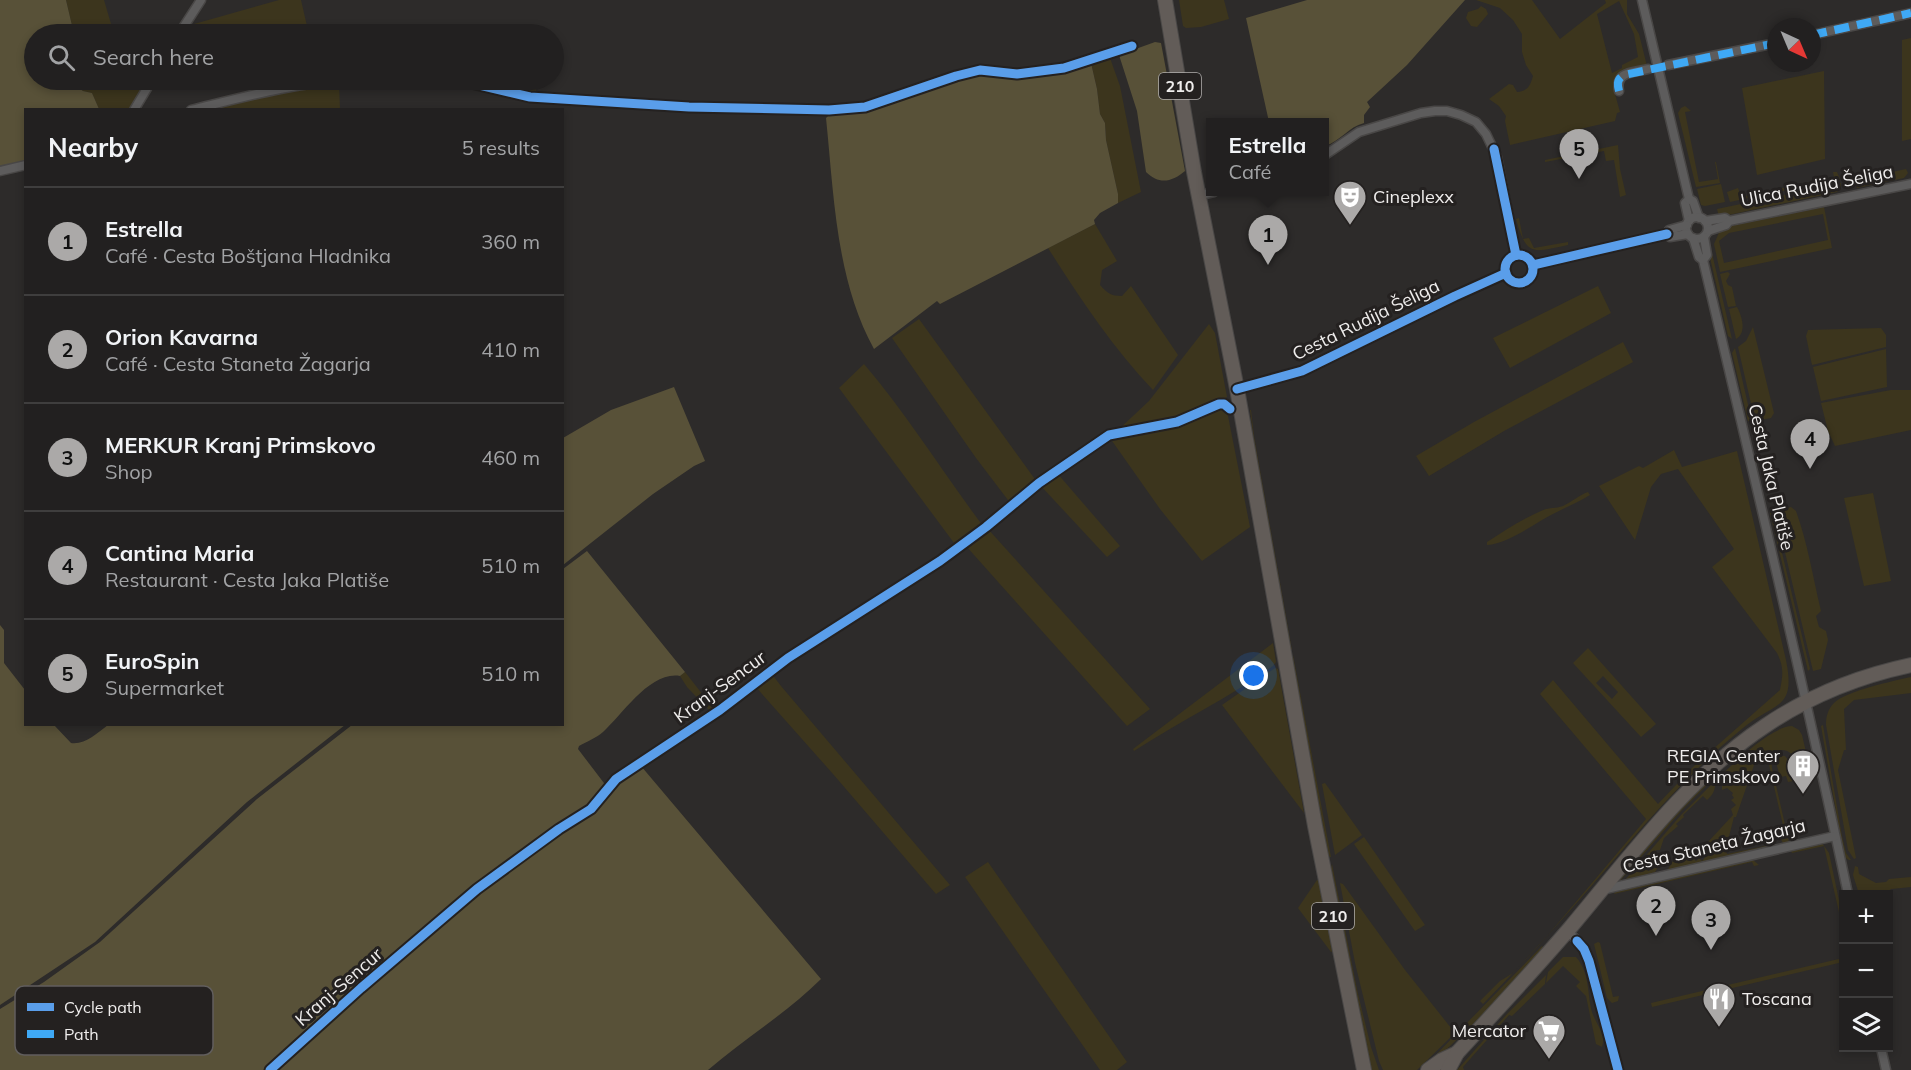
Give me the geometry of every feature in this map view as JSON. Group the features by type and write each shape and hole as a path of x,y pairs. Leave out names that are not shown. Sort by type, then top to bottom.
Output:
{"main road":[{"name":"210","path":"1165,0 1316,826 1364,1070"},
{"name":"Cesta Staneta Žagarja","path":"1428,1070 1446,1065 1568,931 1679,802 1720,762 1765,725 1807,702 1868,676 1911,665"}],"street":[{"path":"185,24 201,0"},
{"name":"Cesta Jaka Platiše","path":"1642,0 1689,199 1693,201 1702,219 1706,234 1707,255 1703,260"},
{"path":"1821,33 1911,13"},
{"path":"1668,65 1767,45"},
{"path":"501,90 531,97 616,104 829,110 865,108 956,76 980,70 1017,74 1064,68 1132,46"},
{"path":"1619,91 1617,83 1619,78 1648,69"},
{"path":"135,108 146,90"},
{"path":"200,108 279,90"},
{"path":"1329,152 1359,132 1420,113 1447,111 1476,122 1486,134 1497,157 1516,255"},
{"path":"0,171 24,165"},
{"name":"Ulica Rudija Šeliga","path":"1706,234 1726,225 1729,221 1911,184"},
{"path":"1200,195 1206,194"},
{"name":"Cesta Jaka Platiše","path":"1689,199 1685,203 1689,230 1699,257 1703,260 1807,702"},
{"name":"Ulica Rudija Šeliga","path":"1689,230 1694,218 1725,218 1729,221"},
{"path":"1533,265 1667,234 1669,230 1689,230 1698,239 1706,234"},
{"path":"1516,255 1527,257 1533,265 1532,275 1524,282 1513,282 1506,273 1507,262 1516,255"},
{"name":"Cesta Rudija Šeliga","path":"1237,389 1302,371 1506,273"},
{"name":"Kranj-Sencur","path":"270,1070 361,988 477,889 558,829 580,818 591,809 616,778 720,710 811,642 940,561 987,527 1039,483 1109,435 1177,422 1219,404 1224,404 1230,409"},
{"name":"Cesta Staneta Žagarja","path":"1807,702 1847,890"},
{"name":"Cesta Staneta Žagarja","path":"1601,890 1835,836"},
{"path":"1568,931 1584,950 1589,961 1618,1070"},
{"path":"1882,1052 1886,1070"}],"shaded area":[{"path":"0,0 66,0 72,24 24,24 24,90 82,90 92,93 99,108 24,108 24,162 0,169"},
{"path":"66,0 104,0 111,24 72,24"},
{"path":"279,0 301,0 307,24 194,24"},
{"path":"1179,0 1224,0 1229,19 1201,27 1186,28 1183,26"},
{"path":"1307,0 1465,0 1407,65 1367,102 1370,107 1364,115 1364,123 1329,144 1329,118 1268,118 1246,18"},
{"path":"1476,0 1532,0 1560,39 1606,3 1605,0 1627,0 1627,14 1639,34 1647,66 1622,72 1616,78 1615,94 1620,112 1617,113 1615,121 1510,145 1506,116 1499,106 1489,99 1509,84 1513,85 1517,92 1526,89 1533,76 1522,52 1522,34 1513,20 1500,8","holes":["1619,1 1634,34 1638,57 1612,73 1597,14"]},
{"path":"1481,6 1488,14 1477,27 1471,26 1466,18 1468,12"},
{"path":"1911,38 1911,139 1902,141 1902,40"},
{"path":"1155,42 1161,43 1185,171 1170,180 1156,179 1146,172 1137,111 1119,55"},
{"path":"1110,58 1120,86 1141,192 1118,203 1105,123 1100,114 1091,63"},
{"path":"1091,63 1100,114 1105,123 1118,203 1100,213 1094,220 1095,224 940,304 937,301 874,349 861,322 844,266 835,207 826,118 832,112 878,100 956,72 1017,72"},
{"path":"1824,71 1825,159 1757,175 1742,88"},
{"path":"144,90 132,108 99,108 92,93 83,91"},
{"path":"291,90 339,90 340,108 208,108"},
{"path":"507,90 536,90 531,96"},
{"path":"1685,106 1691,111 1685,112 1699,182 1718,179 1716,162 1720,183 1696,187 1678,113"},
{"path":"1618,145 1620,169 1626,195 1620,197 1614,160 1606,161 1604,151 1545,162 1545,160"},
{"path":"1906,169 1908,173 1904,178 1857,188 1855,180"},
{"path":"1833,172 1837,172 1840,179 1730,202 1727,192 1738,188 1741,197 1834,177"},
{"path":"1841,183 1841,188 1837,192 1719,217 1717,209"},
{"path":"1721,184 1725,202 1701,205 1697,189"},
{"path":"1824,207 1832,248 1720,272 1714,244 1721,228","holes":["1823,214 1828,240 1724,263 1719,241 1729,233"]},
{"path":"1519,218 1523,238 1516,219"},
{"path":"1095,224 1117,261 1102,270 1100,285 1110,294 1122,296 1131,286 1178,355 1153,390 1084,304 1048,248"},
{"path":"1529,238 1534,248 1568,242 1568,245 1539,250 1528,246 1523,239"},
{"path":"1708,249 1711,249 1732,339 1728,336"},
{"path":"1728,272 1730,274 1726,281 1732,287 1736,306 1728,307 1720,274"},
{"path":"1598,286 1611,313 1510,368 1493,338"},
{"path":"1737,307 1742,319 1742,333 1736,339 1729,309"},
{"path":"919,319 1037,482 1011,504 892,338"},
{"path":"1209,324 1215,333 1227,397 1186,417 1117,431 1149,401"},
{"path":"1753,327 1774,413 1771,418 1755,421 1738,347 1746,341"},
{"path":"1881,328 1886,335 1886,347 1812,365 1806,336 1808,330"},
{"path":"1623,342 1633,362 1504,431 1429,476 1416,456 1474,422"},
{"path":"1735,348 1752,422 1748,421 1732,353"},
{"path":"1886,349 1887,387 1821,401 1813,367"},
{"path":"864,364 895,403 983,526 957,547 839,388"},
{"path":"674,387 705,461 653,494 564,564 564,437 611,410"},
{"path":"1891,390 1911,390 1911,430 1835,446 1828,431 1821,403"},
{"path":"1222,406 1227,411 1250,527 1202,561 1160,509 1110,438"},
{"path":"1251,410 1292,650 1258,474"},
{"path":"1674,450 1682,467 1737,451 1786,660 1788,688 1785,696 1781,703 1743,728 1690,776 1642,827 1573,908 1516,970 1646,819 1540,694 1553,680 1658,804 1694,766 1780,690 1782,671 1777,653 1712,567 1734,549 1678,469 1661,474 1651,487 1635,540 1599,486 1639,466 1643,468"},
{"path":"1057,473 1120,546 1107,557 1040,485"},
{"path":"1588,492 1590,495 1520,533 1504,541 1487,545 1487,542 1513,525 1544,510 1563,506"},
{"path":"1873,493 1891,581 1864,586 1844,498"},
{"path":"1791,507 1796,511 1807,548 1821,611 1816,616 1819,627 1826,631 1828,640 1821,669 1813,671 1775,510"},
{"path":"1772,511 1810,669 1808,671 1770,513"},
{"path":"988,529 1150,709 1127,726 966,546"},
{"path":"587,551 685,672 680,676 669,676 658,680 648,687 603,732 579,746 578,749 607,787 613,787 641,766 821,979 808,991 708,1070 0,1070 0,1009 15,1000 15,1055 213,1055 213,986 37,986 100,942 257,799 351,726 564,726 564,568"},
{"path":"0,625 4,630 4,663 24,689 24,726 55,726 71,743 86,740 107,726 344,726 247,802 95,942 29,986 15,986 15,995 0,1005"},
{"path":"1273,643 1276,662 1273,666 1239,689 1134,751 1133,749"},
{"path":"1588,648 1656,724 1641,737 1573,663","holes":["1603,676 1618,692 1612,699 1596,683"]},
{"path":"1293,655 1331,857 1326,853 1292,660"},
{"path":"1275,668 1278,669 1304,813 1222,705"},
{"path":"685,672 714,709 709,710 687,687 680,676"},
{"path":"771,673 950,885 936,894 755,686"},
{"path":"1911,677 1911,693 1854,700 1844,709 1846,750 1844,750 1838,770 1856,858 1854,859 1848,850 1826,719 1834,703 1849,694"},
{"path":"1823,725 1842,836 1846,853 1851,860 1844,857 1821,726"},
{"path":"1792,726 1802,735 1812,777 1801,780 1790,752 1780,750 1771,756 1789,842 1783,843 1779,836 1785,834 1766,752 1760,748 1736,817 1734,817 1726,848 1727,854 1770,845 1770,839 1773,842 1772,846 1668,869 1673,861 1682,860 1691,855 1696,861 1699,858 1702,861 1713,848 1708,842 1733,815 1731,809 1736,805 1731,800 1734,798 1733,793 1727,788 1722,790 1722,775 1765,738"},
{"path":"1780,756 1785,756 1789,761 1793,781 1788,782 1786,776 1780,777 1776,762"},
{"path":"1712,776 1715,777 1682,810 1620,881 1620,878 1669,821"},
{"path":"1715,781 1711,796 1707,800 1703,796 1683,815 1684,817 1676,824 1678,826 1664,838 1660,850 1656,850 1655,860 1659,860 1659,864 1647,868 1648,871 1659,866 1655,872 1625,880 1681,815"},
{"path":"1325,783 1362,835 1335,855 1322,784"},
{"path":"1364,837 1425,925 1415,931 1354,844"},
{"path":"1822,843 1829,853 1839,900 1839,912 1824,846 1792,853 1791,851"},
{"path":"1753,860 1759,865 1754,866 1752,862 1614,894 1615,892"},
{"path":"988,862 1127,1062 1117,1070 1100,1070 965,877"},
{"path":"1332,864 1358,994 1379,1070 1371,1070 1368,1062 1330,872"},
{"path":"1855,866 1858,867 1859,874 1876,883 1911,877 1911,887 1890,890 1858,890 1853,875"},
{"path":"1317,880 1320,881 1334,951 1331,952 1298,908"},
{"path":"1340,883 1455,1033 1417,1070 1383,1070 1379,1061 1355,963"},
{"path":"1598,942 1613,997 1619,996 1618,1001 1612,1003 1607,998 1594,944"},
{"path":"1542,946 1544,948 1500,998 1425,1070 1421,1070"},
{"path":"1563,957 1576,957 1581,963 1592,1012 1604,1038 1602,1047 1596,1044 1586,996 1576,986 1580,982 1563,966 1546,983 1548,972"},
{"path":"1839,959 1839,963 1652,1007 1651,1003"},
{"path":"1513,973 1483,1004 1480,1001 1500,981"},
{"path":"1546,975 1545,984 1512,1016 1509,1015 1463,1067 1464,1070 1457,1070 1507,1014"}],"marked path":[{"path":"1821,33 1911,13"},
{"path":"1619,91 1618,82 1624,75 1767,45"}],"cycle path":[{"path":"500,90 530,97 689,107 829,110 865,107 980,70 1017,74 1064,68 1132,46"},
{"path":"1494,149 1516,255"},
{"path":"1533,265 1667,234"},
{"path":"1519,255 1529,259 1533,269 1529,279 1519,283 1509,279 1505,269 1509,259 1519,255"},
{"path":"1237,389 1302,371 1506,273"},
{"path":"270,1070 361,988 477,889 559,829 591,809 616,779 720,710 788,658 940,561 1039,483 1109,435 1177,422 1219,404 1224,404 1230,409"},
{"path":"1577,941 1584,949 1589,961 1618,1070"}],"place":[{"name":"EuroSpin","path":"1579,179"},
{"name":"Cineplexx","path":"1350,226"},
{"name":"Estrella","path":"1268,265"},
{"name":"Cantina Maria","path":"1810,469"},
{"name":"REGIA Center PE Primskovo","path":"1803,795"},
{"name":"Orion Kavarna","path":"1656,936"},
{"name":"MERKUR Kranj Primskovo","path":"1711,950"},
{"name":"Toscana","path":"1719,1028"},
{"name":"Mercator","path":"1549,1060"}]}
